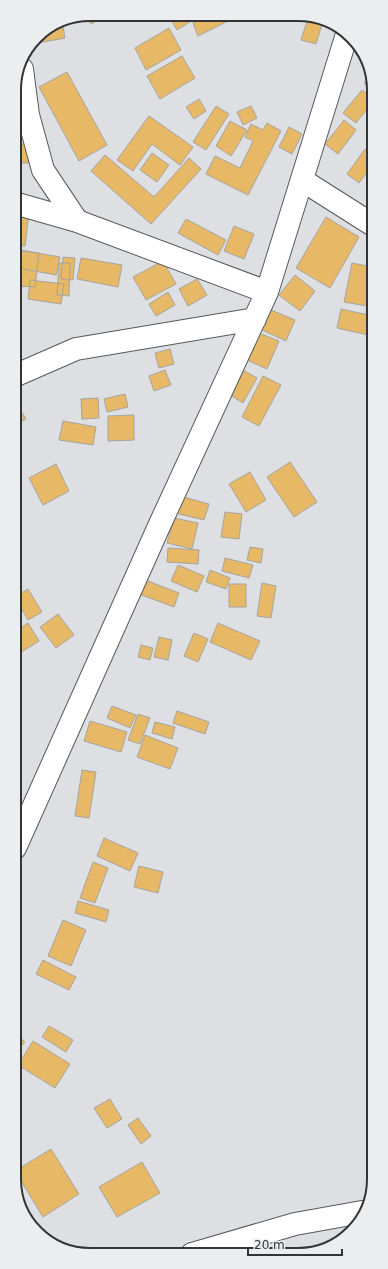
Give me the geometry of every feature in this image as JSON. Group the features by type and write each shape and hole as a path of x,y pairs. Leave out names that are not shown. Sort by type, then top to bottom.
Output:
{"street":[{"path":"21,835 160,524 267,292 345,40"},
{"path":"23,75 28,115 43,170 77,221"},
{"path":"302,180 367,221"},
{"path":"21,205 77,221 267,292"},
{"path":"21,373 76,349 254,319"},
{"path":"213,1248 295,1224 357,1213"}],"building":[{"path":"89,21 96,21 91,24"},
{"path":"172,21 191,21 177,30"},
{"path":"197,21 228,21 198,36 193,23"},
{"path":"307,22 322,25 316,44 301,40"},
{"path":"63,27 65,38 40,43"},
{"path":"169,28 181,50 146,70 135,48"},
{"path":"182,56 195,78 160,99 147,76"},
{"path":"67,72 107,145 79,161 39,87"},
{"path":"362,90 367,94 367,109 356,123 343,113"},
{"path":"199,99 206,111 194,119 186,107"},
{"path":"216,106 229,114 206,150 193,142"},
{"path":"251,106 257,118 243,125 237,112"},
{"path":"149,116 193,147 180,165 152,144 133,171 117,160"},
{"path":"344,120 356,130 338,154 325,144"},
{"path":"230,121 247,130 231,156 216,146"},
{"path":"267,123 281,131 248,195 206,174 215,156 240,168 253,141 245,137 251,124 263,130"},
{"path":"289,127 302,134 292,154 279,147"},
{"path":"21,144 29,144 29,163 21,163"},
{"path":"365,149 367,150 367,172 359,183 347,174"},
{"path":"152,153 169,165 157,182 140,170"},
{"path":"105,155 154,197 189,158 201,169 151,224 91,171"},
{"path":"21,211 29,212 25,246 21,246"},
{"path":"326,217 359,237 330,288 296,268"},
{"path":"186,219 226,240 218,255 178,233"},
{"path":"234,226 254,234 244,259 224,251"},
{"path":"21,250 60,257 56,275 21,269"},
{"path":"21,251 39,253 35,287 21,286"},
{"path":"63,257 75,258 73,280 61,279"},
{"path":"81,258 122,265 118,287 77,279"},
{"path":"163,261 176,284 146,300 133,277"},
{"path":"59,263 70,263 69,296 57,295"},
{"path":"352,263 367,266 367,306 344,302"},
{"path":"295,275 315,291 300,311 279,295"},
{"path":"197,279 207,295 188,306 179,289"},
{"path":"30,280 64,284 61,304 28,299"},
{"path":"168,292 175,305 156,316 149,304"},
{"path":"341,309 367,315 367,335 337,328"},
{"path":"271,310 295,320 286,341 262,330"},
{"path":"259,333 279,341 267,369 247,360"},
{"path":"170,349 174,364 159,368 155,353"},
{"path":"241,369 257,378 243,403 227,393"},
{"path":"165,370 171,385 154,391 149,376"},
{"path":"263,376 281,385 259,426 242,417"},
{"path":"125,394 128,407 107,412 104,399"},
{"path":"98,398 99,418 82,419 81,399"},
{"path":"21,411 26,419 21,422"},
{"path":"134,415 134,440 108,441 108,416"},
{"path":"63,421 96,427 93,445 59,440"},
{"path":"290,462 317,502 294,517 267,477"},
{"path":"56,464 69,491 43,505 29,478"},
{"path":"250,472 266,500 246,512 229,484"},
{"path":"180,496 209,504 204,520 175,513"},
{"path":"225,512 242,514 239,539 221,537"},
{"path":"174,518 198,523 192,549 167,543"},
{"path":"250,547 263,549 261,563 247,560"},
{"path":"168,548 199,550 198,564 167,562"},
{"path":"225,558 253,565 249,578 222,571"},
{"path":"178,565 204,576 197,592 171,581"},
{"path":"210,570 230,578 226,589 206,582"},
{"path":"145,580 179,593 174,607 139,594"},
{"path":"262,583 276,586 271,618 257,616"},
{"path":"229,584 246,584 246,607 229,607"},
{"path":"28,589 42,612 28,620 21,608 21,593"},
{"path":"58,614 74,635 56,648 40,627"},
{"path":"28,623 39,641 21,652 21,628"},
{"path":"218,623 260,641 251,660 210,642"},
{"path":"194,633 208,639 198,662 184,656"},
{"path":"159,637 172,640 168,660 154,657"},
{"path":"141,645 153,648 150,660 138,657"},
{"path":"112,706 136,715 130,728 107,718"},
{"path":"177,711 209,722 205,734 173,723"},
{"path":"138,714 150,718 140,744 128,740"},
{"path":"90,721 127,732 121,752 84,741"},
{"path":"155,722 175,727 172,739 152,733"},
{"path":"145,735 178,748 170,769 137,757"},
{"path":"82,770 96,772 89,818 75,816"},
{"path":"104,838 138,853 130,871 97,856"},
{"path":"93,862 108,868 95,903 80,898"},
{"path":"139,866 163,872 158,893 134,887"},
{"path":"78,901 109,910 106,922 75,913"},
{"path":"63,920 86,930 71,966 48,956"},
{"path":"43,960 76,977 69,990 36,974"},
{"path":"49,1026 73,1040 66,1052 42,1037"},
{"path":"21,1038 25,1042 21,1046"},
{"path":"33,1041 70,1064 55,1088 21,1067 21,1060"},
{"path":"110,1099 122,1119 107,1128 94,1108"},
{"path":"138,1118 151,1136 141,1144 128,1125"},
{"path":"51,1149 79,1194 43,1217 21,1181 21,1167"},
{"path":"142,1162 160,1193 117,1217 99,1187"}]}
